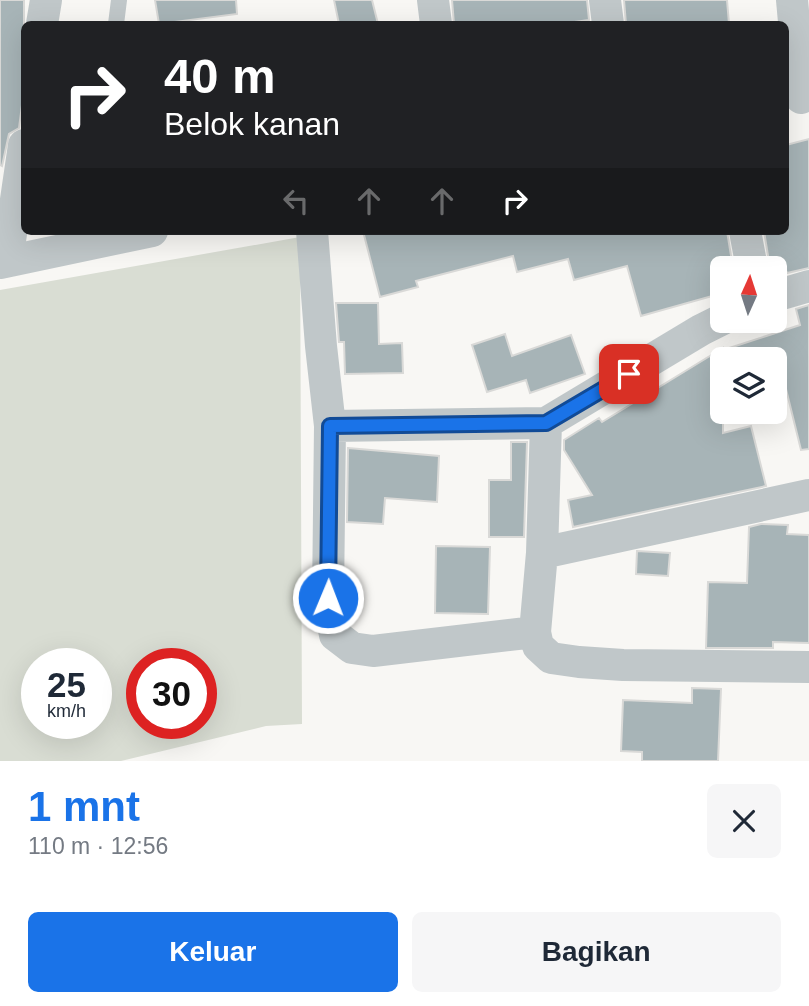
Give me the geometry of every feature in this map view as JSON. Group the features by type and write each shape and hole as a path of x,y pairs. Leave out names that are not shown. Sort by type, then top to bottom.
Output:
{"street":[{"path":"42,21 46,0"},
{"path":"433,0 436,21"},
{"path":"605,0 608,21"},
{"path":"792,0 799,99"},
{"path":"21,163 4,262 97,238 121,235"},
{"path":"313,235 330,426 328,598 335,635 352,648 373,651 535,632"},
{"path":"746,235 750,256"},
{"path":"788,292 809,286"},
{"path":"330,426 546,423 710,326"},
{"path":"546,423 535,632 538,646 551,658 579,662 809,667"},
{"path":"541,553 809,495"}],"lane":[{"path":"116,21 118,0"}],"shaded area":[{"path":"300,237 302,724 266,726 217,738 217,648 126,648 126,739 212,739 121,761 0,761 0,290"}],"building":[{"path":"0,0 24,0 24,21 21,21 19,128 9,134 2,166"},
{"path":"155,0 236,0 237,14 182,21 158,21"},
{"path":"334,0 372,0 377,21 338,21"},
{"path":"452,0 587,0 589,20 582,21 454,21"},
{"path":"624,0 727,0 729,21 626,21"},
{"path":"809,139 809,268 788,273 788,256 768,256 765,235 789,235 789,144"},
{"path":"364,235 728,235 731,256 710,256 710,297 641,316 627,266 574,280 568,259 517,272 513,256 416,281 418,287 380,297"},
{"path":"336,303 378,303 379,344 402,343 403,373 345,374 344,342 339,342"},
{"path":"809,305 809,449 801,450 787,393 787,347 732,347 775,333 787,333 788,329 800,325 796,309"},
{"path":"505,334 512,356 571,335 585,374 530,393 526,380 487,392 472,345"},
{"path":"710,356 710,424 723,424 723,433 751,426 766,486 573,527 568,500 592,495 564,450 564,440 599,418 602,422"},
{"path":"511,442 527,442 524,537 489,537 489,480 511,480"},
{"path":"348,448 439,456 437,502 385,498 383,524 347,522"},
{"path":"761,524 788,525 787,534 809,535 809,643 773,642 773,648 706,648 708,582 747,583 749,527"},
{"path":"436,546 490,547 488,614 435,613"},
{"path":"637,551 670,553 668,576 636,574"},
{"path":"692,688 721,689 718,761 642,761 642,752 621,751 623,700 692,703"}],"route":[{"path":"328,598 330,426 546,423 629,374"}]}
